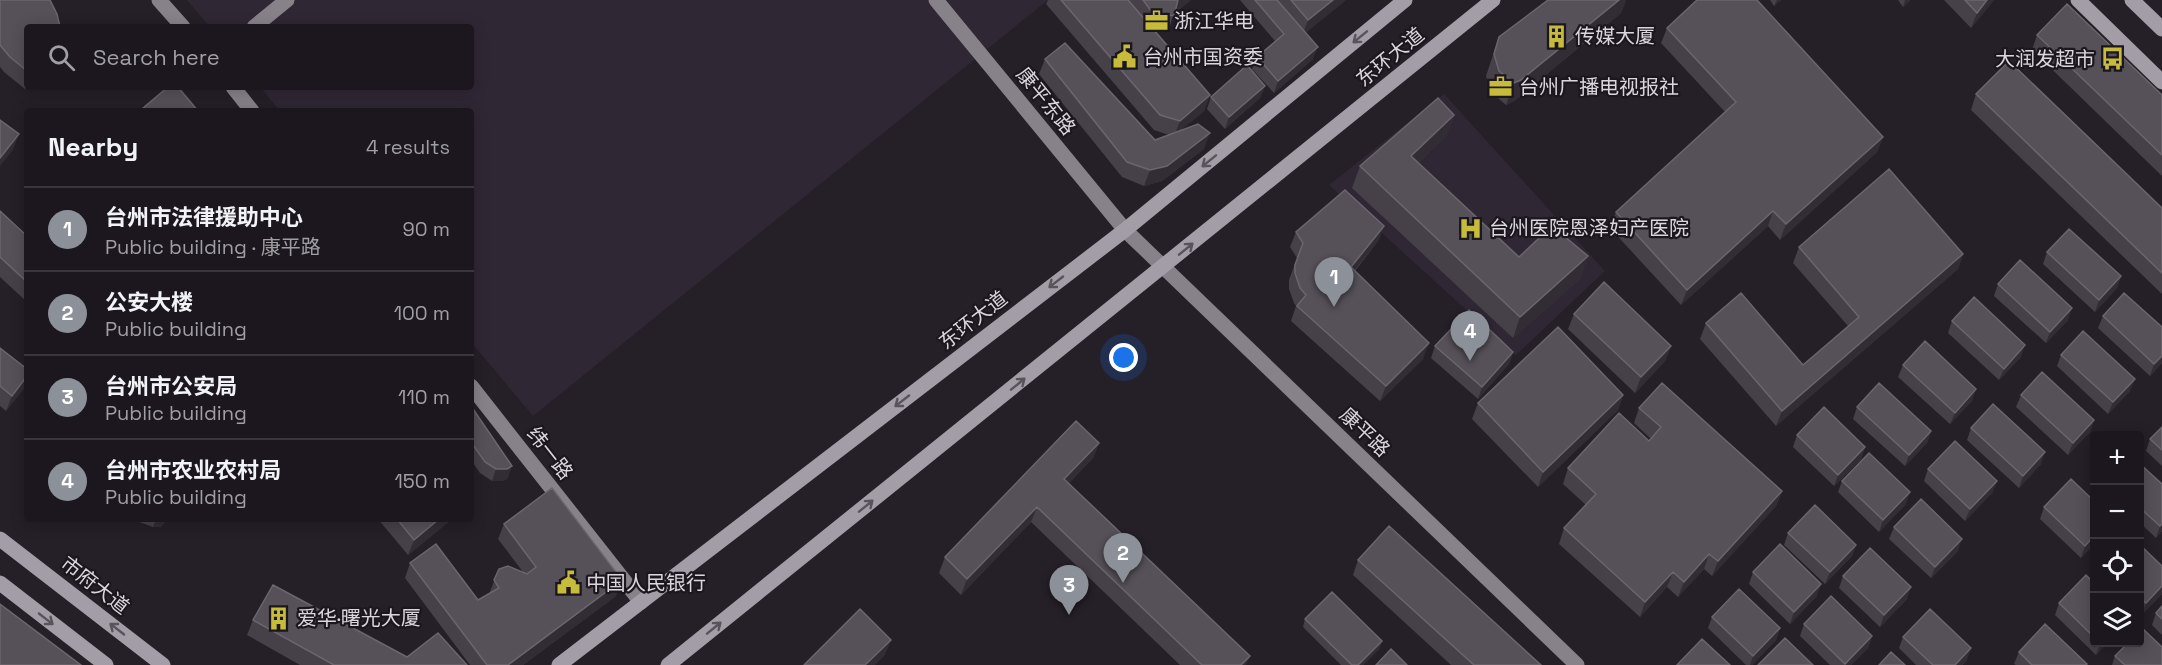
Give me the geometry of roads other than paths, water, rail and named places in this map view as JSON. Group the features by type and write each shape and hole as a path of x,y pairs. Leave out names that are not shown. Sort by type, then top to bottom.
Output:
{"main road":[{"name":"东环大道","path":"559,665 1125,230 1405,0"},
{"name":"东环大道","path":"668,665 1493,0"},
{"path":"2078,0 2162,82"},
{"path":"2132,0 2162,28"},
{"name":"市府大道","path":"0,539 163,665"},
{"path":"0,583 106,665"}],"street":[{"path":"159,0 180,24"},
{"path":"258,24 287,0"},
{"name":"康平东路","path":"936,0 1125,230"},
{"path":"235,90 250,108"},
{"name":"康平路","path":"1125,230 1577,665"},
{"name":"纬一路","path":"474,390 641,602"}],"place":[{"name":"浙江华电","path":"1156,21"},
{"name":"传媒大厦","path":"1557,36"},
{"name":"台州市国资委","path":"1125,57"},
{"name":"大润发超市","path":"2113,59"},
{"name":"台州广播电视报社","path":"1501,87"},
{"name":"台州医院恩泽妇产医院","path":"1471,228"},
{"name":"台州市法律援助中心","path":"1334,307"},
{"name":"台州市农业农村局","path":"1470,361"},
{"name":"中国人民银行","path":"568,583"},
{"name":"公安大楼","path":"1123,583"},
{"name":"台州市公安局","path":"1069,615"},
{"name":"爱华·曙光大厦","path":"279,618"}]}
